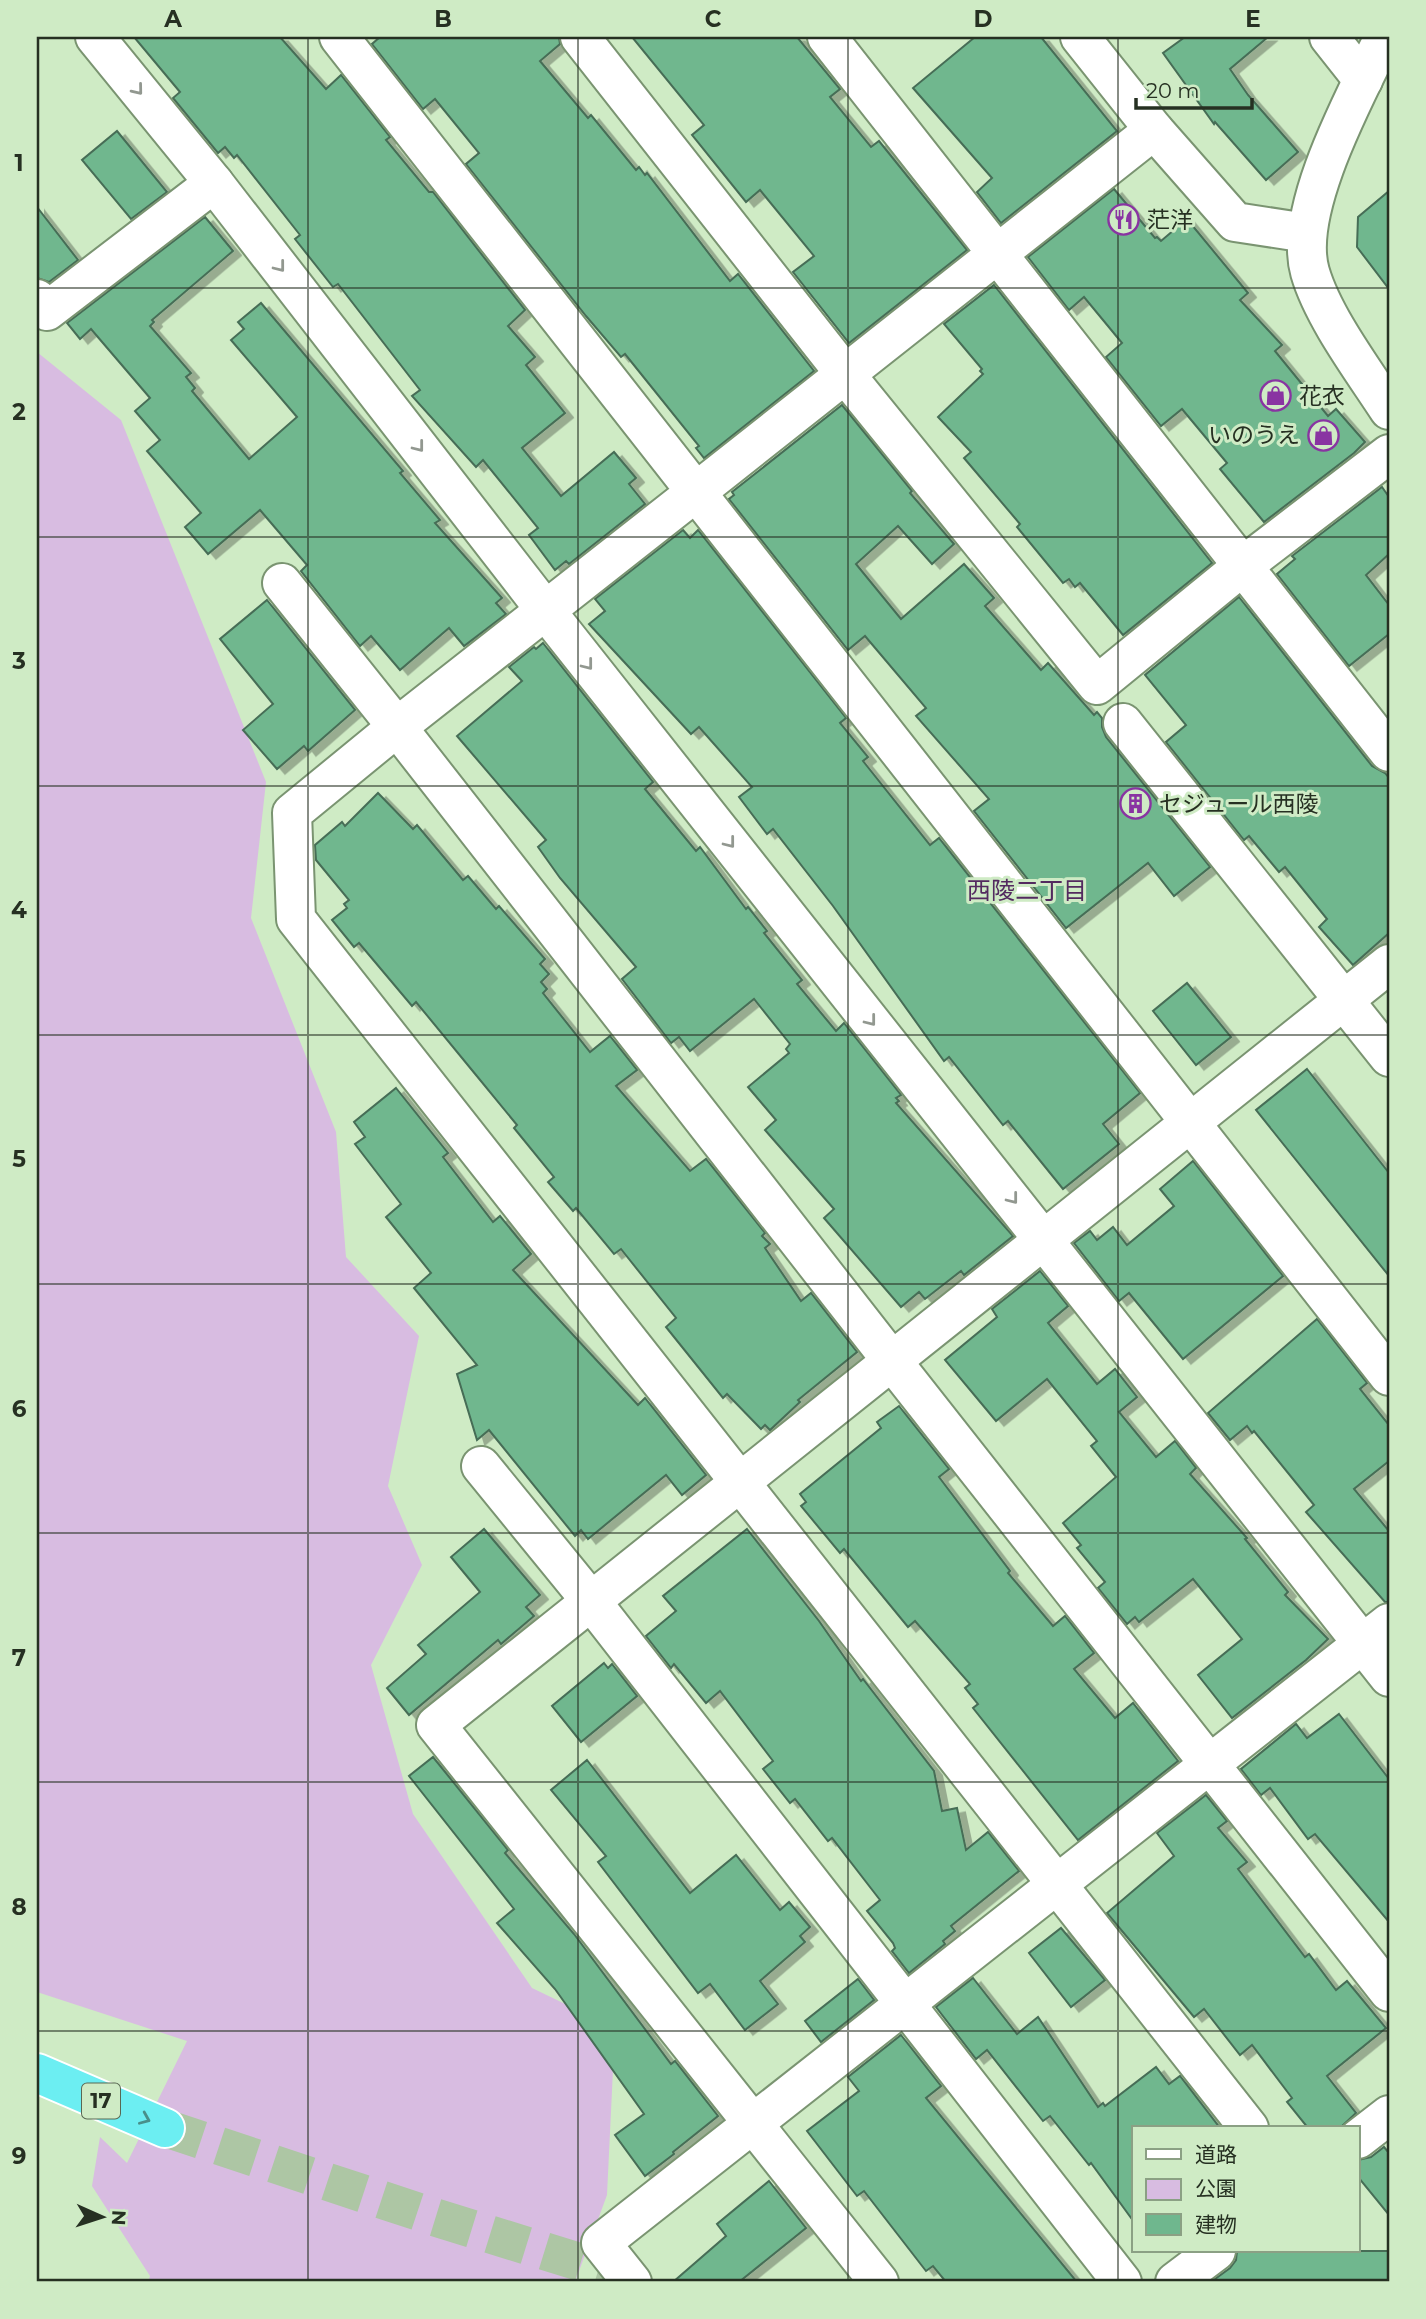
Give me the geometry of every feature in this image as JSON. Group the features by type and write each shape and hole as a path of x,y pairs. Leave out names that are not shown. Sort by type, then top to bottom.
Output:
{"highway":[{"name":"17","path":"37,2073 165,2128"}],"street":[{"path":"94,37 214,183 546,611 1044,1240 1376,1633 1389,1677"},
{"path":"339,37 1389,1376"},
{"path":"580,37 845,374 1097,685 1244,565 1389,454"},
{"path":"827,37 1389,751"},
{"path":"1080,37 1154,130 1235,222 1307,233"},
{"path":"1329,37 1377,66 1318,182 1307,233 1309,271 1343,342 1389,410"},
{"path":"1154,130 397,727 292,813 296,919 1248,2126"},
{"path":"37,299 47,311 214,183"},
{"path":"282,583 1389,1993"},
{"path":"1123,723 1389,1057"},
{"path":"879,2282 436,1725 1389,964"},
{"path":"481,1466 591,1601 1122,2282"},
{"path":"632,2282 601,2243 1376,1633"},
{"path":"1360,2137 1389,2115"},
{"path":"1175,2282 1215,2252"}],"green space":[{"path":"37,352 121,420 266,782 251,918 336,1132 346,1257 419,1336 388,1486 422,1565 371,1665 413,1814 532,1988 615,2028 607,2195 575,2282 148,2282 150,2276 92,2186 100,2137 127,2163 187,2041 37,1992"}],"building":[{"path":"134,37 280,37 326,89 341,75 390,137 386,140 429,192 433,192 525,310 508,326 535,357 526,365 565,413 522,448 561,496 614,452 636,478 629,484 645,504 569,564 566,561 555,570 529,535 538,528 483,460 476,467 412,396 420,390 338,284 333,287 295,239 300,235 237,155 234,158 225,147 218,153 173,98 180,92"},
{"path":"380,37 559,37 560,44 540,61 588,118 591,115 636,170 639,167 645,175 647,173 730,281 738,274 814,371 704,458 696,448 699,446 625,354 621,357 586,316 466,164 479,153 435,99 423,109 372,44"},
{"path":"632,37 797,37 840,89 830,97 871,147 879,141 967,250 849,343 793,272 814,256 760,190 746,202 692,135 704,125"},
{"path":"975,37 1041,37 1117,131 1001,223 977,192 992,178 913,88"},
{"path":"1185,37 1268,37 1230,69 1248,95 1298,152 1266,180 1215,122 1214,124 1163,53"},
{"path":"117,131 167,192 131,219 82,160"},
{"path":"1114,189 1155,238 1161,241 1187,219 1248,293 1240,300 1282,345 1275,351 1328,416 1336,409 1365,442 1264,522 1220,469 1227,463 1182,409 1161,426 1106,357 1122,343 1084,297 1069,310 1028,257"},
{"path":"1389,191 1389,289 1357,247 1358,217"},
{"path":"37,207 78,260 49,282 37,278"},
{"path":"205,217 233,251 152,320 154,322 150,326 191,373 186,377 195,388 192,391 249,459 297,417 231,340 244,329 238,322 261,303 403,471 400,473 440,520 435,523 502,598 496,603 506,614 464,646 449,628 400,670 371,636 360,646 301,571 307,565 260,510 208,554 185,527 201,513 147,451 160,440 135,411 150,398 91,329 80,339 67,323"},
{"path":"994,285 1212,563 1123,635 1080,583 1075,587 1069,579 1063,583 1017,527 1020,524 964,458 971,452 938,417 983,374 980,371 982,369 944,324"},
{"path":"842,405 912,491 910,493 954,544 932,564 898,526 856,564 901,619 964,564 994,598 985,606 1041,670 1048,663 1094,715 1097,712 1102,718 1106,737 1210,867 1174,896 1148,863 1066,928 974,811 989,799 916,716 926,708 865,636 848,650 729,499 734,495 732,492"},
{"path":"1382,487 1389,497 1389,554 1366,575 1389,605 1389,634 1349,666 1277,574 1295,559 1292,556"},
{"path":"683,530 690,538 698,530 846,718 840,723 868,757 863,761 930,845 939,838 1140,1093 1103,1124 1119,1144 1063,1189 1008,1121 1003,1125 949,1057 944,1061 833,906 773,829 767,834 739,797 752,787 699,727 691,734 589,624 605,611 595,599"},
{"path":"1239,597 1372,766 1389,778 1389,933 1353,965 1319,927 1327,919 1285,867 1279,872 1249,836 1244,840 1166,742 1186,725 1145,675"},
{"path":"267,600 355,710 308,751 304,746 277,769 243,730 273,704 220,639"},
{"path":"543,643 653,782 645,789 696,851 700,847 746,909 748,907 767,931 764,933 802,980 797,984 836,1031 844,1023 901,1095 896,1098 899,1101 896,1103 1013,1236 964,1275 961,1271 925,1299 919,1292 901,1307 824,1218 834,1209 765,1130 776,1120 748,1087 789,1053 786,1049 790,1044 754,999 690,1051 679,1037 671,1043 622,979 636,967 560,878 538,847 546,840 457,736 522,681 509,667"},
{"path":"378,793 413,829 417,825 463,880 468,876 496,909 499,906 545,959 540,964 549,974 541,982 547,989 543,993 590,1052 610,1036 637,1070 616,1086 690,1171 706,1159 765,1233 762,1236 770,1244 765,1248 801,1301 811,1293 857,1352 798,1400 800,1402 770,1430 765,1425 761,1429 727,1394 723,1398 666,1327 676,1318 621,1249 614,1254 576,1208 573,1211 548,1182 554,1177 514,1128 517,1125 416,1002 412,1006 359,943 354,947 332,920 347,908 344,904 349,900 316,860 315,845 342,822 345,826"},
{"path":"1187,983 1231,1037 1196,1065 1153,1011"},
{"path":"1307,1069 1389,1173 1389,1276 1256,1110"},
{"path":"396,1088 448,1153 443,1157 493,1222 500,1216 531,1254 513,1270 638,1405 645,1398 706,1475 682,1495 666,1475 588,1539 581,1530 575,1536 489,1430 477,1440 457,1374 477,1365 414,1288 431,1273 386,1217 401,1204 355,1144 365,1137 354,1122"},
{"path":"1193,1161 1283,1276 1183,1359 1129,1293 1119,1301 1074,1243 1090,1231 1097,1240 1113,1227 1127,1245 1174,1206 1160,1189"},
{"path":"1040,1271 1068,1306 1048,1323 1097,1384 1115,1369 1137,1397 1119,1412 1156,1457 1175,1441 1196,1468 1190,1474 1247,1538 1245,1539 1288,1592 1285,1595 1328,1639 1306,1660 1232,1718 1198,1675 1242,1639 1193,1579 1139,1622 1135,1617 1127,1624 1098,1588 1105,1582 1077,1548 1081,1545 1063,1523 1116,1477 1091,1446 1097,1441 1047,1379 996,1421 945,1360 997,1317 992,1309"},
{"path":"1317,1319 1367,1383 1360,1389 1389,1425 1389,1461 1354,1489 1389,1531 1389,1602 1385,1602 1306,1512 1314,1505 1254,1431 1252,1433 1247,1426 1230,1440 1208,1413"},
{"path":"899,1406 949,1469 939,1477 1010,1571 1008,1573 1053,1626 1065,1616 1094,1653 1074,1669 1115,1718 1133,1703 1178,1761 1078,1840 973,1708 978,1704 965,1688 970,1684 915,1621 908,1627 844,1549 840,1553 801,1506 806,1502 800,1494 881,1428 877,1422"},
{"path":"484,1529 540,1595 526,1607 534,1616 501,1644 498,1640 409,1715 387,1688 426,1654 418,1645 480,1592 451,1557"},
{"path":"747,1529 819,1621 861,1681 863,1679 934,1771 942,1811 957,1808 966,1850 988,1832 1019,1871 951,1926 955,1931 943,1941 945,1944 909,1973 892,1951 895,1948 893,1943 867,1911 880,1900 832,1838 828,1841 795,1799 790,1803 763,1769 773,1761 720,1691 706,1703 674,1664 671,1668 646,1636 676,1611 663,1596"},
{"path":"604,1663 608,1668 612,1664 637,1696 581,1742 552,1706"},
{"path":"1339,1714 1389,1779 1389,1922 1315,1834 1308,1839 1270,1788 1261,1795 1241,1769 1296,1724 1307,1738"},
{"path":"433,1757 508,1850 505,1853 574,1934 671,2064 675,2061 718,2116 645,2176 615,2135 644,2114 555,1989 497,1923 514,1909 409,1776"},
{"path":"587,1760 690,1893 736,1855 780,1910 789,1902 810,1927 800,1936 805,1942 760,1981 778,2004 745,2030 710,1984 698,1993 598,1862 606,1856 551,1790"},
{"path":"1206,1795 1227,1821 1218,1828 1247,1862 1238,1869 1305,1957 1309,1954 1336,1990 1347,1981 1386,2028 1327,2076 1356,2113 1342,2126 1306,2126 1287,2102 1292,2098 1252,2045 1240,2055 1204,2009 1194,2017 1107,1913 1174,1856 1157,1833"},
{"path":"1061,1928 1105,1980 1071,2007 1029,1953"},
{"path":"973,1978 1017,2034 1038,2017 1098,2107 1103,2103 1105,2106 1156,2067 1169,2084 1180,2076 1218,2126 1132,2126 1132,2219 1091,2163 1089,2165 1050,2116 1043,2121 987,2050 976,2059 936,2007"},
{"path":"858,1979 874,2000 821,2042 805,2021"},
{"path":"901,2035 941,2086 926,2098 1077,2282 946,2282 933,2266 926,2271 864,2191 857,2196 807,2131 859,2091 848,2077"},
{"path":"1384,2147 1389,2153 1389,2215 1360,2179 1360,2160 1371,2157"},
{"path":"769,2181 806,2228 739,2282 673,2282 726,2236 717,2224"},
{"path":"1389,2251 1389,2282 1211,2282 1236,2260 1237,2252"}],"tunnel":[{"path":"165,2128 434,2217 644,2282"}],"place":[{"name":"茫洋","path":"1124,220"},
{"name":"花衣","path":"1276,396"},
{"name":"いのうえ","path":"1323,435"},
{"name":"セジュール西陵","path":"1136,804"}],"district":[{"name":"西陵二丁目","path":"1027,891"}]}
